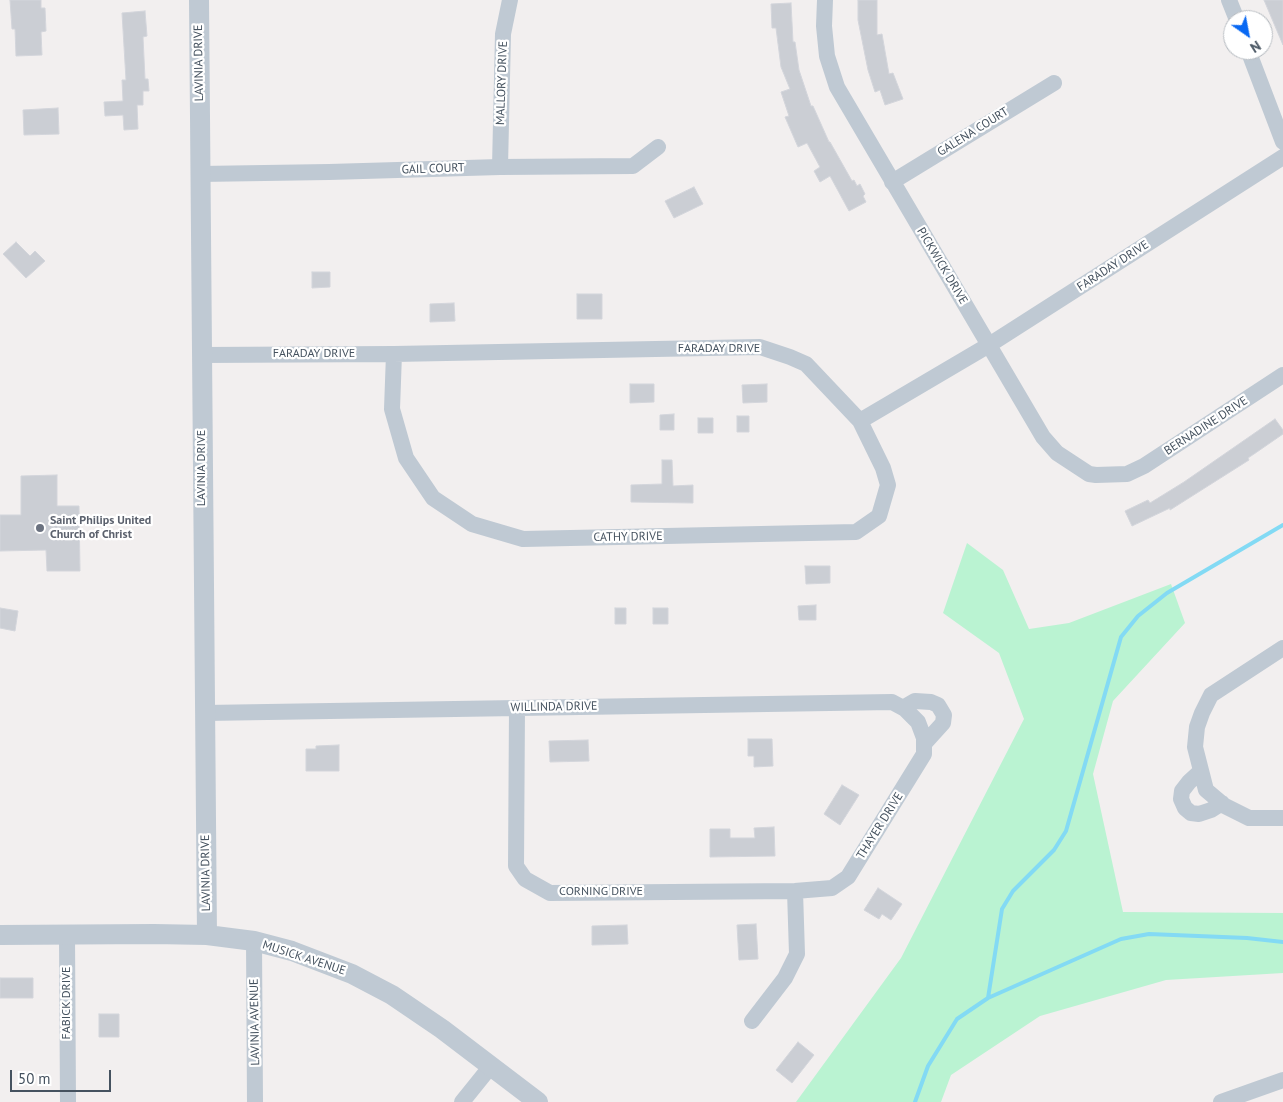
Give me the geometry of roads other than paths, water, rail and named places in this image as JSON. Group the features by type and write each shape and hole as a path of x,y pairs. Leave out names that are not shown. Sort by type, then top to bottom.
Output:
{"street":[{"name":"LAVINIA DRIVE","path":"199,0 207,935"},
{"name":"MALLORY DRIVE","path":"500,167 504,34 510,0"},
{"name":"PICKWICK DRIVE","path":"825,0 824,26 827,56 837,87 1043,437 1057,453 1089,474 1127,474"},
{"path":"1252,60 1283,142"},
{"name":"GALENA COURT","path":"892,182 1054,82"},
{"name":"GAIL COURT","path":"200,174 633,166 658,146"},
{"name":"FARADAY DRIVE","path":"202,355 394,354 760,347 806,364 860,421 989,345 1283,157"},
{"name":"CATHY DRIVE","path":"394,354 392,409 406,458 433,498 472,524 522,539 856,532 879,516 888,485 883,468 860,421"},
{"name":"BERNADINE DRIVE","path":"1127,474 1144,466 1283,375"},
{"path":"1283,648 1211,695 1197,727 1195,747 1206,790 1222,803 1249,818 1283,818"},
{"name":"WILLINDA DRIVE","path":"903,708 915,701 930,702 938,705 944,715 943,723 924,744"},
{"name":"WILLINDA DRIVE","path":"205,712 892,702 903,708 918,722 924,744"},
{"name":"CORNING DRIVE","path":"517,708 516,866 525,879 550,893 795,891"},
{"name":"THAYER DRIVE","path":"795,891 832,888 848,877 924,754 924,744"},
{"path":"1201,771 1182,791 1181,799 1185,808 1191,813 1199,814 1211,810 1222,803"},
{"path":"752,1021 786,978 798,954 795,891"},
{"name":"FABICK DRIVE","path":"67,935 68,1102"},
{"name":"MUSICK AVENUE","path":"0,936 207,935 254,941 314,959 373,984 419,1012 538,1102"},
{"name":"LAVINIA AVENUE","path":"254,941 255,1102"},
{"path":"462,1102 491,1066"},
{"path":"1221,1102 1283,1080"}],"waterway":[{"path":"988,998 1002,909 1013,891 1054,850 1066,831 1121,637 1138,616 1167,593 1283,525"},
{"path":"915,1102 928,1066 957,1019 988,998 1121,939 1149,934 1247,938 1283,942"}],"place":[{"name":"Saint Philips United Church of Christ","path":"40,528"}]}
